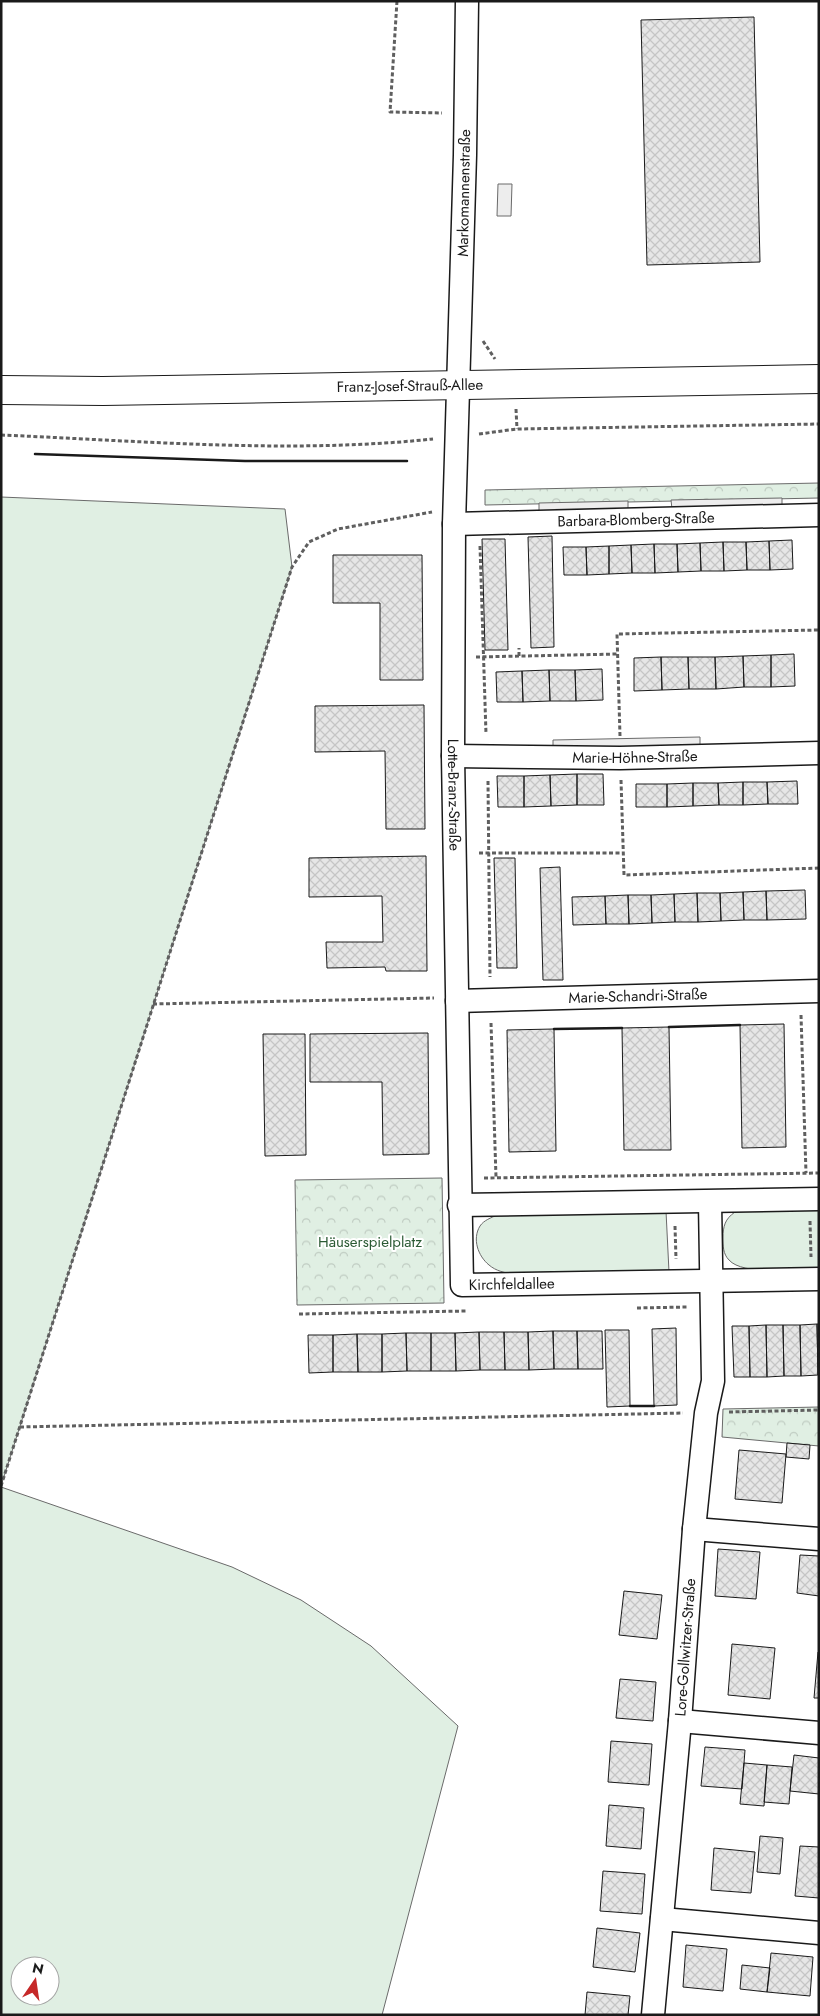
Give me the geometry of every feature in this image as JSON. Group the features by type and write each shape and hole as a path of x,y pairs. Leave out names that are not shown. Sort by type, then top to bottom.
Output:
{"street":[{"name":"Markomannenstraße","path":"459,385 467,1"},
{"name":"Franz-Josef-Strauß-Allee","path":"1,390 103,391 819,379"},
{"name":"Lotte-Branz-Straße","path":"459,385 455,516 453,756 459,1205"},
{"name":"Barbara-Blomberg-Straße","path":"455,516 480,523 819,516"},
{"name":"Marie-Höhne-Straße","path":"453,756 620,758 819,754"},
{"name":"Marie-Schandri-Straße","path":"457,1001 490,1002 809,992"},
{"path":"459,1205 814,1199"},
{"path":"710,1202 712,1282"},
{"name":"Kirchfeldallee","path":"459,1205 462,1286 815,1280"},
{"name":"Lore-Gollwitzer-Straße","path":"653,2015 680,1721 694,1529 706,1413 713,1381 712,1282"},
{"path":"694,1529 819,1539"},
{"path":"680,1721 819,1733"},
{"path":"662,1919 819,1933"}],"path":[{"path":"396,1 390,112 466,114"},
{"path":"1,435 195,444 315,446 405,442 517,428 819,424"},
{"path":"1,1486 292,567 309,542 338,529 455,516"},
{"path":"480,523 487,756 490,1002 496,1177"},
{"path":"518,648 518,656"},
{"path":"454,658 618,654"},
{"path":"455,855 489,852 623,853"},
{"path":"809,992 807,1173 814,1199 815,1280"},
{"path":"153,1004 439,998 457,1001"},
{"path":"459,1178 819,1173"},
{"path":"674,1175 676,1308"},
{"path":"20,1427 819,1410"}],"green space":[{"path":"819,483 819,498 485,505 485,490"},
{"path":"1,497 285,509 292,567 1,1486"},
{"name":"Häuserspielplatz","path":"442,1178 444,1303 297,1305 295,1180"},
{"path":"819,1208 819,1268 758,1270 736,1265 726,1255 723,1244 724,1226 729,1217 735,1212"},
{"path":"666,1211 669,1272 511,1274 489,1265 479,1252 476,1242 480,1226 497,1215"},
{"path":"819,1407 819,1446 722,1437 723,1409"},
{"path":"1,1487 232,1567 301,1600 371,1646 458,1726 382,2015 1,2015"}],"shaded area":[{"path":"498,184 512,184 511,216 497,216"},
{"path":"782,498 782,507 672,509 671,500"},
{"path":"628,501 628,509 539,511 539,503"},
{"path":"700,737 700,746 553,749 553,740"}],"building":[{"path":"754,17 760,262 647,265 641,20"},
{"path":"552,536 554,647 531,648 528,537"},
{"path":"482,539 505,539 508,650 485,650"},
{"path":"792,540 793,569 770,570 769,541"},
{"path":"769,541 770,570 747,570 746,542"},
{"path":"723,542 746,542 747,570 724,571"},
{"path":"723,542 724,571 701,571 700,543"},
{"path":"700,543 701,571 678,572 677,544"},
{"path":"654,544 655,573 632,573 631,545"},
{"path":"654,544 677,544 678,572 655,573"},
{"path":"631,545 632,573 609,574 609,546"},
{"path":"609,546 609,574 587,575 586,547"},
{"path":"563,547 586,547 587,575 564,575"},
{"path":"333,555 422,555 423,680 380,680 380,603 333,603"},
{"path":"794,654 795,686 771,687 771,655"},
{"path":"771,655 771,687 744,687 743,656"},
{"path":"743,656 744,687 716,689 715,657"},
{"path":"661,657 688,657 689,689 662,690"},
{"path":"661,657 662,690 634,691 634,658"},
{"path":"688,657 715,657 716,689 689,689"},
{"path":"602,669 603,700 576,701 575,670"},
{"path":"549,670 550,701 523,702 522,671"},
{"path":"549,670 575,670 576,701 550,701"},
{"path":"522,671 523,702 497,702 496,672"},
{"path":"424,705 425,829 386,829 385,751 315,752 315,706"},
{"path":"577,774 603,774 604,805 577,805"},
{"path":"577,774 577,805 551,806 550,775"},
{"path":"550,775 551,806 524,807 524,776"},
{"path":"497,776 524,776 524,807 498,807"},
{"path":"797,781 798,804 768,804 767,782"},
{"path":"743,782 743,805 719,805 718,783"},
{"path":"743,782 767,782 768,804 743,805"},
{"path":"693,783 718,783 719,805 693,806"},
{"path":"693,783 693,806 667,807 667,784"},
{"path":"636,784 667,784 667,807 636,807"},
{"path":"426,856 427,971 386,971 385,967 327,968 326,942 383,942 382,896 309,897 309,858"},
{"path":"494,858 515,858 517,968 497,968"},
{"path":"560,867 563,980 543,980 540,868"},
{"path":"805,890 806,919 767,920 766,891"},
{"path":"766,891 767,920 744,920 743,892"},
{"path":"743,892 744,920 721,921 720,893"},
{"path":"697,893 698,922 675,922 674,894"},
{"path":"697,893 720,893 721,921 698,922"},
{"path":"674,894 675,922 652,923 651,895"},
{"path":"628,895 629,924 606,924 605,896"},
{"path":"628,895 651,895 652,923 629,924"},
{"path":"605,896 606,924 573,925 572,897"},
{"path":"784,1024 786,1147 742,1148 740,1025"},
{"path":"669,1027 671,1150 624,1150 622,1028"},
{"path":"554,1029 556,1151 509,1152 507,1030"},
{"path":"428,1033 429,1154 383,1155 382,1082 310,1082 310,1034"},
{"path":"263,1034 305,1034 306,1155 265,1156"},
{"path":"817,1324 818,1375 801,1376 800,1325"},
{"path":"817,1324 819,1324 819,1375 818,1375"},
{"path":"766,1325 767,1377 750,1377 749,1326"},
{"path":"766,1325 783,1325 784,1376 767,1377"},
{"path":"783,1325 800,1325 801,1376 784,1376"},
{"path":"732,1326 749,1326 750,1377 734,1377"},
{"path":"676,1328 677,1405 654,1406 652,1329"},
{"path":"605,1330 629,1330 630,1406 607,1407"},
{"path":"553,1331 577,1331 578,1369 554,1369"},
{"path":"553,1331 554,1369 529,1370 528,1332"},
{"path":"577,1331 602,1331 603,1369 578,1369"},
{"path":"479,1332 504,1332 505,1370 480,1370"},
{"path":"479,1332 480,1370 456,1371 455,1333"},
{"path":"504,1332 528,1332 529,1370 505,1370"},
{"path":"406,1333 431,1333 431,1371 407,1371"},
{"path":"406,1333 407,1371 382,1372 382,1334"},
{"path":"431,1333 455,1333 456,1371 431,1371"},
{"path":"357,1334 382,1334 382,1372 358,1372"},
{"path":"357,1334 358,1372 333,1372 333,1335"},
{"path":"308,1335 333,1335 333,1372 309,1373"},
{"path":"787,1443 810,1445 809,1459 786,1457"},
{"path":"739,1450 786,1454 782,1503 735,1499"},
{"path":"718,1549 760,1552 756,1599 715,1596"},
{"path":"800,1555 819,1556 819,1596 797,1593"},
{"path":"624,1591 662,1595 657,1639 619,1635"},
{"path":"732,1644 775,1648 770,1699 728,1695"},
{"path":"818,1652 819,1698 814,1698"},
{"path":"620,1679 656,1682 653,1721 616,1718"},
{"path":"611,1741 652,1744 649,1785 608,1782"},
{"path":"705,1747 745,1750 742,1789 701,1786"},
{"path":"794,1755 819,1758 819,1794 790,1791"},
{"path":"744,1763 767,1765 764,1806 740,1804"},
{"path":"767,1765 792,1767 789,1804 764,1802"},
{"path":"609,1805 644,1808 641,1849 606,1846"},
{"path":"760,1836 783,1838 780,1874 757,1872"},
{"path":"800,1846 819,1847 819,1898 795,1896"},
{"path":"714,1848 755,1852 751,1893 711,1890"},
{"path":"603,1871 645,1874 642,1914 600,1911"},
{"path":"597,1928 640,1933 635,1972 593,1967"},
{"path":"686,1945 727,1949 723,1991 683,1987"},
{"path":"771,1953 813,1957 810,1996 767,1992"},
{"path":"742,1965 770,1968 767,1992 740,1989"},
{"path":"587,1992 630,1996 628,2015 585,2015"}],"wall":[{"path":"35,454 245,461 407,461"},
{"path":"669,1027 740,1025"},
{"path":"554,1029 622,1028"},
{"path":"630,1406 654,1406"}]}
